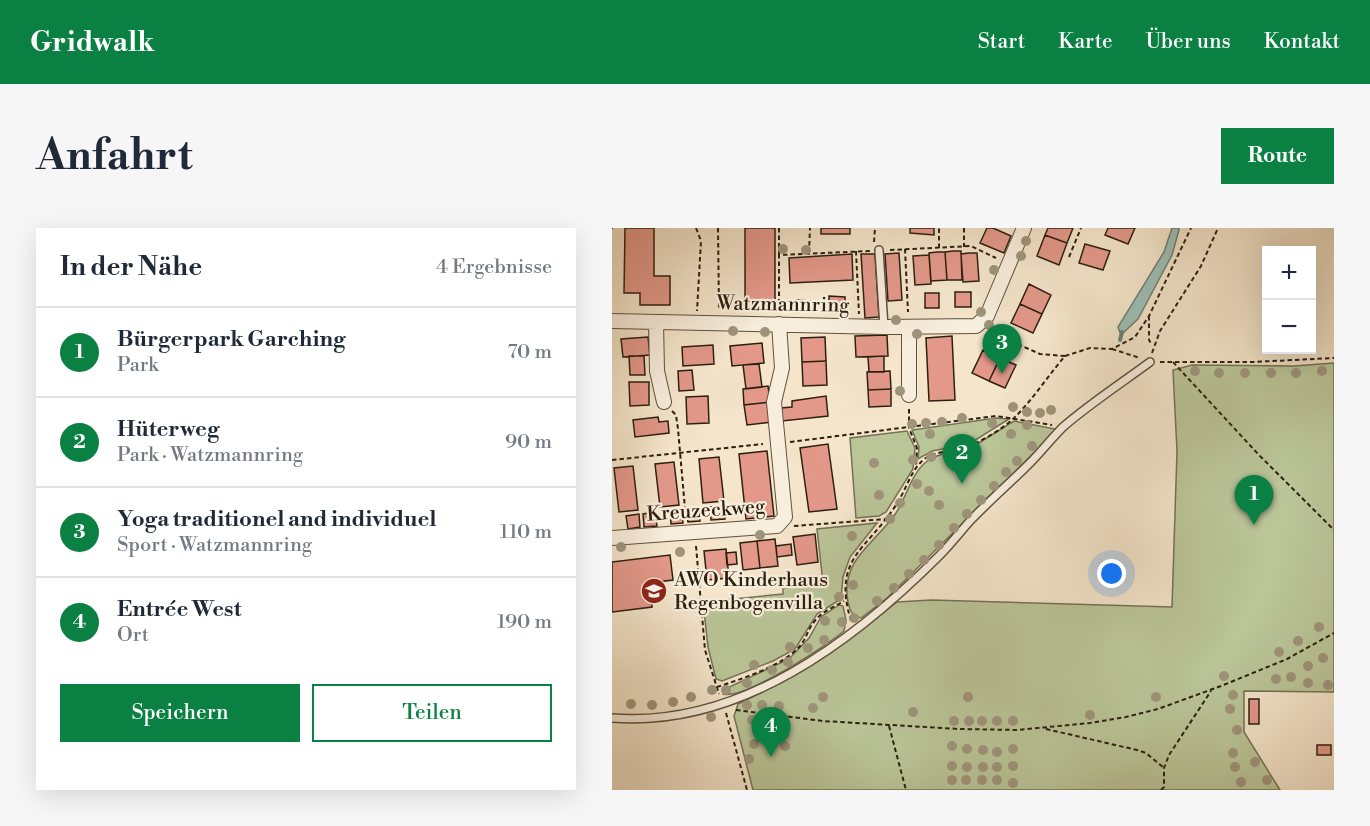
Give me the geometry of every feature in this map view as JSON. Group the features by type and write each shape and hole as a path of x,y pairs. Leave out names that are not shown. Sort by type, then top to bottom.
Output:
{"street":[{"path":"976,326 987,316 1024,228"},
{"name":"Watzmannring","path":"612,321 860,327 976,326"},
{"path":"656,322 657,371 664,402"},
{"name":"Kreuzeckweg","path":"612,538 777,526 785,517 774,402 782,368 779,324"},
{"path":"909,327 909,395"}],"lane":[{"path":"876,247 884,327"},
{"path":"612,718 643,720 723,703 754,691 803,666 856,630 941,554 970,521 1064,427 1150,362"}],"path":[{"path":"696,228 701,241 696,314"},
{"path":"718,228 719,314"},
{"path":"779,228 779,255"},
{"path":"809,253 810,228"},
{"path":"875,228 876,247"},
{"path":"939,228 939,248"},
{"path":"964,228 964,246"},
{"path":"1069,258 1081,228"},
{"path":"1112,349 1136,337 1149,316 1191,228"},
{"path":"1150,362 1152,346 1201,266 1218,228"},
{"path":"905,249 909,327"},
{"path":"856,251 860,327"},
{"path":"1149,316 1149,340 1152,346"},
{"path":"976,326 1040,354 1065,356 1090,348 1112,349 1150,362 1296,361 1334,358"},
{"path":"856,630 844,601 849,565 855,554 887,519 922,461 931,455 966,447 1014,418 1065,356"},
{"path":"1173,362 1258,454 1334,530"},
{"path":"909,395 909,428 917,448 916,470"},
{"path":"664,402 676,416 705,650 723,703 747,790"},
{"path":"612,460 909,428 996,416 1064,427"},
{"path":"966,447 967,456"},
{"path":"785,517 795,527 887,519"},
{"path":"716,687 740,680 787,657 802,645 813,622 821,614 844,601"},
{"path":"723,703 740,711 823,721 959,729 1042,728 1126,717 1158,709 1287,659 1334,633"},
{"path":"1164,789 1164,768 1169,755 1212,690"},
{"path":"889,726 906,790"},
{"path":"1042,728 1137,750 1146,753 1164,768"}],"green space":[{"path":"1334,363 1334,692 1244,691 1244,732 1280,790 753,790 734,716 738,704 784,681 840,645 897,602 931,600 1172,607 1177,451 1173,370 1192,365 1294,366"},
{"path":"996,418 1009,419 969,444 932,451 918,459 919,447 912,430"},
{"path":"1014,421 1055,429 1054,433 887,598 861,618 853,614 849,605 847,587 854,563 896,513 921,467 930,459 950,452 965,449 965,456 969,456 969,449"},
{"path":"907,431 915,448 913,469 886,512 879,516 856,518 850,438"},
{"path":"877,523 850,557 843,577 841,599 817,614 795,649 773,661 722,681 716,679 708,647 703,602 783,594 783,588 823,583 817,529"},
{"path":"839,605 843,606 846,620 844,631 766,681 733,694 723,694 723,690 789,659 809,638 821,617"}],"water":[{"path":"1172,228 1179,228 1179,230 1172,255 1138,319 1121,335 1118,327 1164,252"}],"building":[{"path":"625,228 654,228 654,276 670,276 670,305 640,305 640,293 624,293"},
{"path":"745,228 775,228 775,302 745,302"},
{"path":"821,228 850,228 850,234 821,234"},
{"path":"910,228 934,228 934,235 910,233"},
{"path":"987,228 993,228 1011,236 1004,253 980,243"},
{"path":"1048,228 1073,228 1067,243 1045,235"},
{"path":"1108,228 1135,228 1128,244 1105,235"},
{"path":"1045,235 1067,243 1059,265 1037,256"},
{"path":"1085,244 1110,251 1103,270 1079,263"},
{"path":"961,251 962,280 947,280 945,252"},
{"path":"945,252 947,280 931,281 929,253"},
{"path":"899,253 902,300 888,301 885,254"},
{"path":"977,253 979,281 963,282 961,254"},
{"path":"852,254 853,280 790,283 789,258"},
{"path":"861,254 875,254 879,317 865,318"},
{"path":"929,255 931,284 915,285 913,256"},
{"path":"1029,284 1051,295 1042,314 1020,304"},
{"path":"955,292 971,292 971,307 955,307"},
{"path":"925,293 939,293 939,308 925,308"},
{"path":"829,296 845,297 845,310 829,309"},
{"path":"797,300 811,301 811,312 797,312"},
{"path":"1020,304 1042,314 1033,333 1011,323"},
{"path":"887,335 888,356 856,357 855,336"},
{"path":"952,336 955,400 929,401 926,338"},
{"path":"648,337 650,355 623,357 621,339"},
{"path":"825,337 826,361 802,362 801,338"},
{"path":"762,343 764,363 732,366 730,346"},
{"path":"713,345 714,364 683,366 682,347"},
{"path":"983,350 1000,358 989,381 972,373"},
{"path":"629,356 644,356 645,375 630,375"},
{"path":"884,356 884,372 869,372 868,357"},
{"path":"1000,358 1016,365 1005,388 989,381"},
{"path":"826,361 827,385 803,386 802,362"},
{"path":"759,364 762,387 746,389 743,365"},
{"path":"692,370 694,390 679,391 678,371"},
{"path":"890,371 891,389 868,390 867,372"},
{"path":"629,382 649,382 649,405 630,406"},
{"path":"768,386 770,402 744,405 743,389"},
{"path":"891,389 891,406 869,407 868,390"},
{"path":"708,396 709,423 687,424 686,397"},
{"path":"826,396 828,416 782,421 781,408 792,407 792,401"},
{"path":"770,402 772,422 747,425 744,405"},
{"path":"658,417 659,422 668,421 669,433 635,437 633,420"},
{"path":"828,444 837,509 809,512 800,448"},
{"path":"767,451 774,516 746,519 739,454"},
{"path":"719,457 724,501 703,503 699,459"},
{"path":"674,462 679,505 660,507 655,464"},
{"path":"633,466 638,510 619,512 614,468"},
{"path":"724,506 725,519 711,520 710,507"},
{"path":"699,508 700,521 688,522 686,509"},
{"path":"682,510 683,523 671,524 670,511"},
{"path":"655,512 657,526 644,527 643,514"},
{"path":"639,514 640,527 628,529 626,516"},
{"path":"815,534 818,562 797,565 793,537"},
{"path":"775,539 778,566 760,568 757,541"},
{"path":"757,541 760,568 743,570 740,543"},
{"path":"791,544 792,555 777,557 776,546"},
{"path":"726,549 729,578 707,580 704,551"},
{"path":"736,552 737,564 727,565 726,553"},
{"path":"670,555 673,580 649,583 652,607 612,612 612,562"},
{"path":"1249,699 1259,699 1259,724 1249,724"},
{"path":"1317,745 1331,745 1331,755 1317,755"}],"waterway":[{"path":"1120,340 1122,332"}],"place":[{"name":"Yoga traditionel and individuel","path":"1002,374"},
{"name":"Hüterweg","path":"962,484"},
{"name":"Bürgerpark Garching","path":"1254,525"},
{"name":"AWO Kinderhaus Regenbogenvilla","path":"654,591"},
{"name":"Entrée West","path":"771,757"}]}
